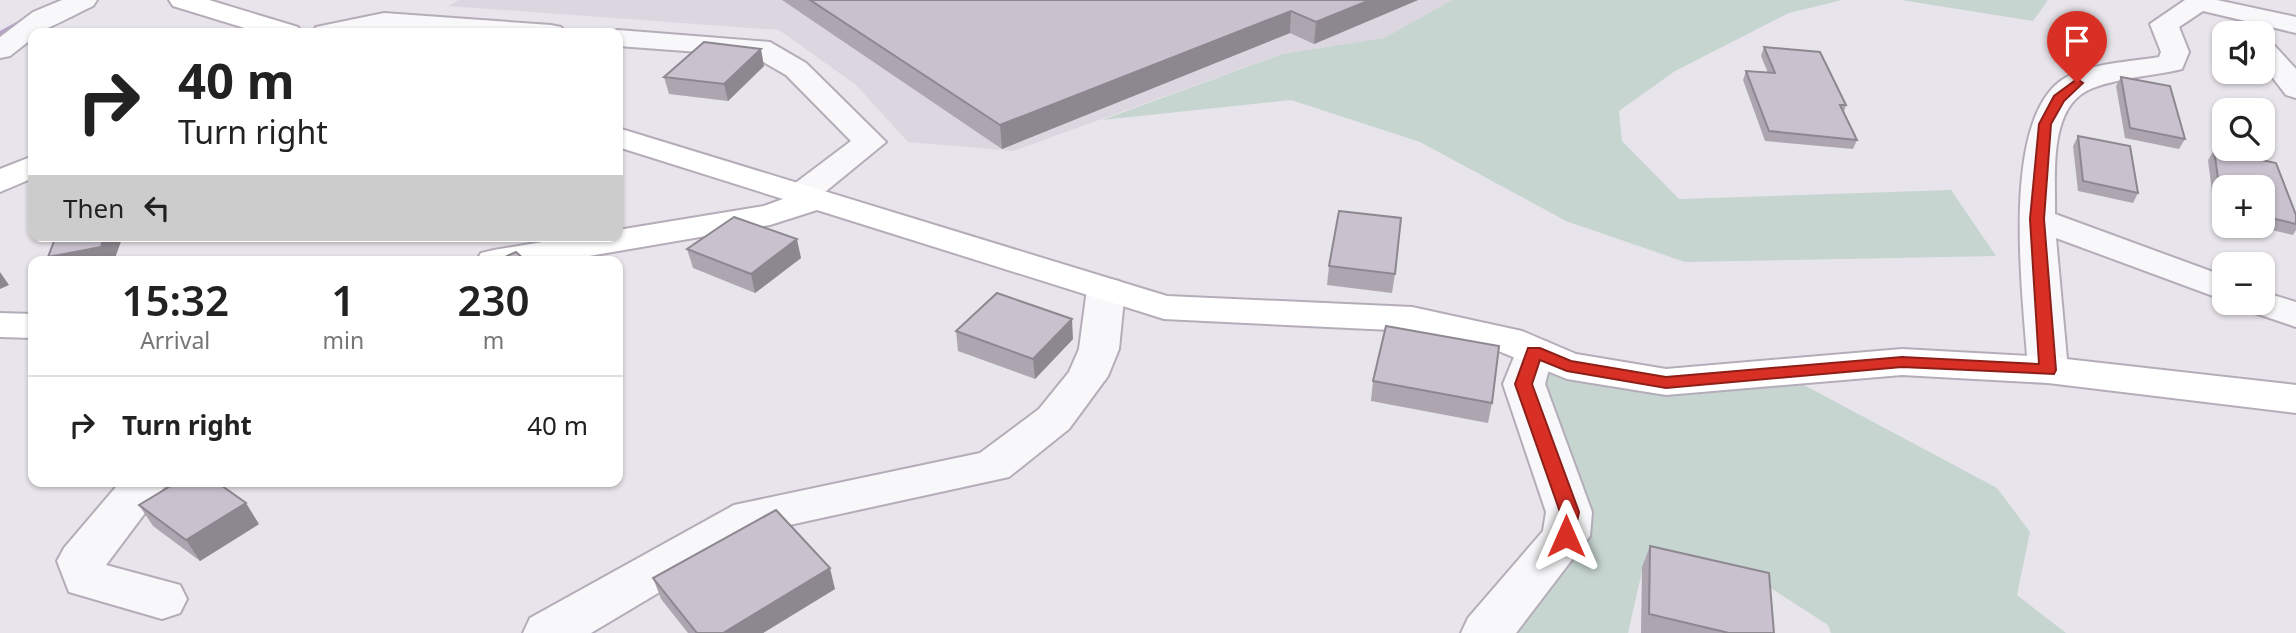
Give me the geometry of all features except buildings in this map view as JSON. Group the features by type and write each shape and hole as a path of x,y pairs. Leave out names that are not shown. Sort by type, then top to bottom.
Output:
{"street":[{"path":"30,28 43,18 84,0"},
{"path":"182,0 272,28"},
{"path":"2207,2 2229,21"},
{"path":"2048,370 2037,219 2045,124 2059,99 2077,83 2172,63 2175,52 2164,24 2207,2 2296,25"},
{"path":"350,28 384,21 481,28"},
{"path":"0,50 28,29"},
{"path":"623,38 760,48 796,69 870,142 809,197 770,215 623,240"},
{"path":"2275,61 2296,89"},
{"path":"623,138 1164,307 1412,319 1508,341 1567,366 1666,382 1902,362 2048,370 2296,399"},
{"path":"0,182 28,168"},
{"path":"2037,219 2212,285"},
{"path":"524,256 608,242"},
{"path":"548,633 750,517 993,466 1054,419 1088,376 1099,349 1106,289"},
{"path":"2275,308 2296,315"},
{"path":"0,326 28,326"},
{"path":"1486,633 1566,536 1569,512 1524,384 1534,351"},
{"path":"141,487 81,561 86,579 162,599"}],"shaded area":[{"path":"459,0 1452,0 1384,38 1282,54 1013,151 908,142 856,85 779,30 448,6"},
{"path":"1452,0 1842,0 1789,13 1675,71 1619,111 1622,141 1679,199 1951,190 1996,256 1685,262 1566,221 1420,142 1291,100 1102,120 1282,54 1384,38"},
{"path":"1901,0 2048,0 2033,21"},
{"path":"1534,351 1648,392 1744,376 1802,384 1997,488 2030,532 2017,595 2066,633 1831,633 1828,625 1760,581 1643,567 1628,633 1492,633 1588,536"}],"waterway":[{"path":"0,35 29,18"}],"route":[{"path":"1566,536 1569,512 1524,384 1534,351 1567,366 1666,382 1902,362 2048,370 2037,219 2045,124 2059,99 2077,83"}]}
